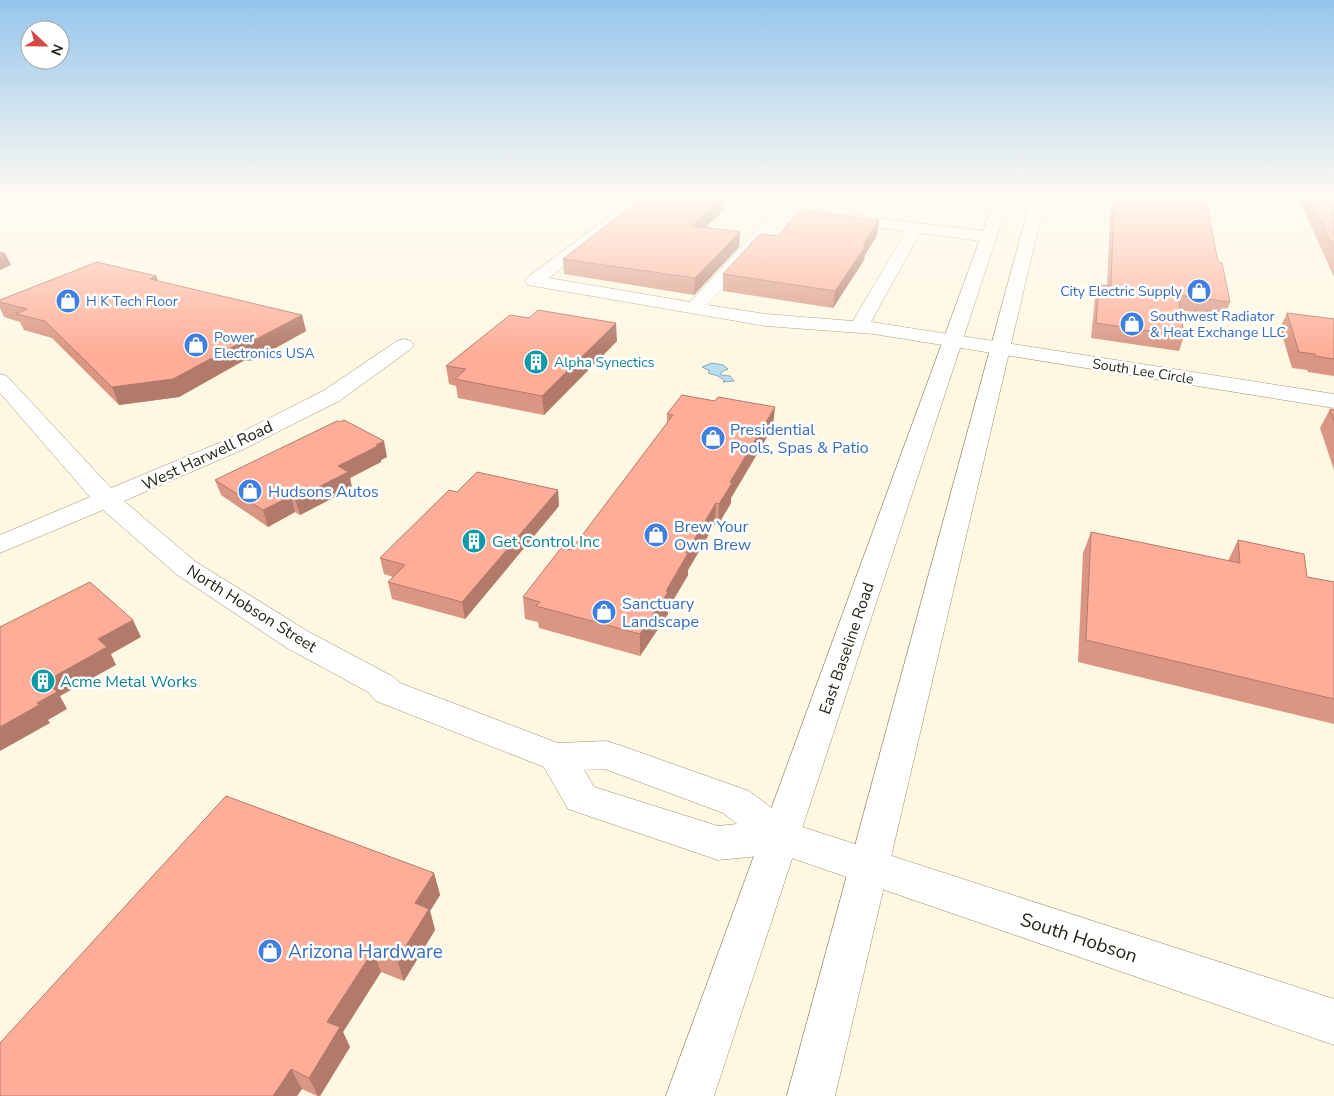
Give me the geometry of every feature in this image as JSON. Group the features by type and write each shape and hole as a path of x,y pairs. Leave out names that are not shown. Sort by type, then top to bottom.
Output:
{"main road":[{"name":"South Lee Circle","path":"576,250 534,281 766,320 858,326 1334,401"},
{"path":"694,308 747,250"},
{"path":"858,326 902,250"},
{"name":"East Baseline Road","path":"690,1096 984,250"},
{"path":"811,1096 1025,250"},
{"name":"West Harwell Road","path":"0,545 234,445 331,396 404,345"},
{"name":"North Hobson Street","path":"0,380 107,500 186,568 298,640 380,684 388,692 557,757 606,755 727,798 736,802 780,837 824,852"},
{"name":"North Hobson Street","path":"557,757 581,798 718,844 780,837"},
{"name":"South Hobson","path":"824,852 1334,1022"}],"water":[{"path":"712,363 723,365 728,369 721,372 721,375 730,376 734,381 723,382 725,381 718,376 708,373 710,371 702,367"}],"building":[{"path":"575,250 722,250 695,278 563,259"},
{"path":"745,250 863,250 835,291 723,274"},
{"path":"1112,250 1216,250 1218,262 1222,263 1230,302 1178,295 1184,336 1096,323 1099,285 1111,286"},
{"path":"97,262 156,276 150,279 302,315 249,343 238,344 173,379 112,387 45,321 16,314 27,309 0,302 0,300"},
{"name":"Alpha Synectics","path":"538,310 616,323 542,396 455,379 466,369 446,366 510,315 529,318"},
{"path":"1287,313 1334,319 1334,359 1299,352"},
{"path":"682,395 715,401 718,397 775,407 730,482 732,483 719,504 716,503 686,553 688,553 666,591 668,592 640,634 536,606 540,602 523,597 561,548 571,550 673,415 667,414"},
{"path":"1330,409 1334,410 1334,421"},
{"path":"344,420 384,441 376,445 378,446 338,466 348,472 295,499 291,496 263,510 215,480 337,421"},
{"name":"Get Control Inc","path":"477,472 558,490 462,602 388,582 405,565 380,558 449,490 457,492"},
{"path":"1091,532 1240,563 1238,540 1304,554 1307,577 1334,582 1334,699 1086,640"},
{"name":"Acme Metal Works","path":"90,582 133,620 98,639 107,647 46,681 57,692 37,703 39,705 0,727 0,627"},
{"name":"Arizona Hardware","path":"226,796 434,873 415,903 429,909 397,960 373,951 327,1022 340,1027 309,1078 291,1069 273,1096 0,1096 0,1043"}],"place":[{"name":"City Electric Supply","path":"1199,291"},
{"name":"H K Tech Floor","path":"68,301"},
{"name":"Southwest Radiator & Heat Exchange LLC","path":"1132,324"},
{"name":"Power Electronics USA","path":"196,345"},
{"name":"Alpha Synectics","path":"536,362"},
{"name":"Presidential Pools, Spas & Patio","path":"713,438"},
{"name":"Hudsons Autos","path":"250,491"},
{"name":"Brew Your Own Brew","path":"656,535"},
{"name":"Get Control Inc","path":"474,541"},
{"name":"Sanctuary Landscape","path":"604,612"},
{"name":"Acme Metal Works","path":"43,681"},
{"name":"Arizona Hardware","path":"270,951"}]}
